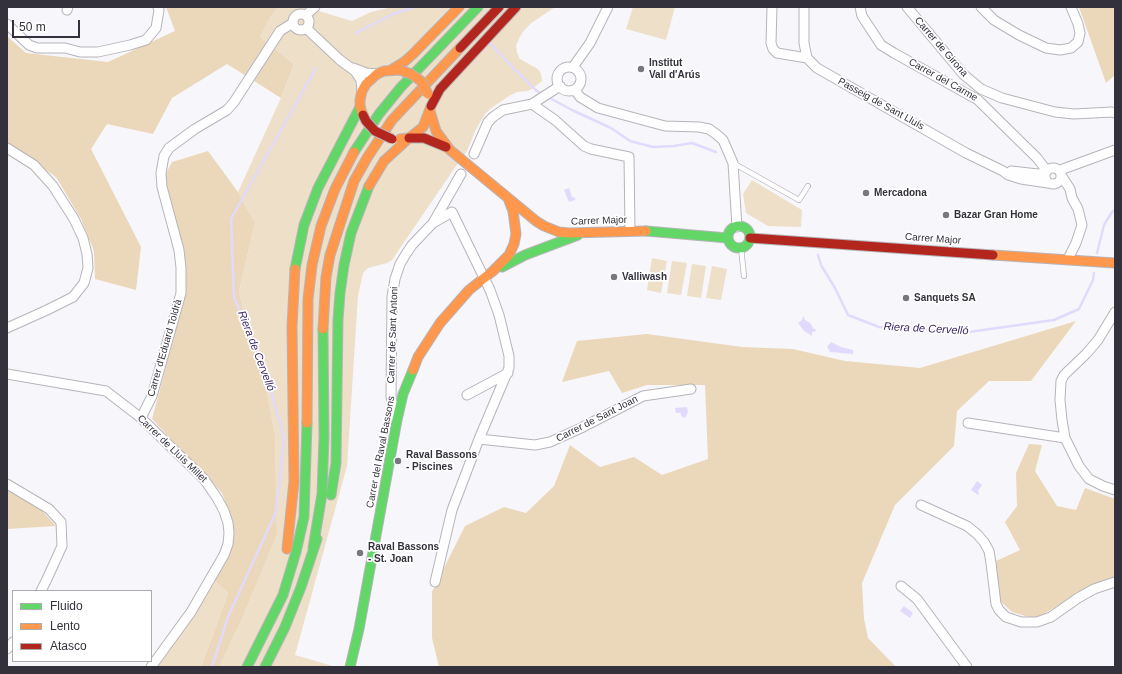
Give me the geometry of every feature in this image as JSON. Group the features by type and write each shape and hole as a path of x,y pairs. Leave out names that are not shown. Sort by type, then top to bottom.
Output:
{"main road":[{"path":"391,70 413,54 458,7"},
{"path":"247,667 261,641 282,595 296,552 304,517 307,458 308,299 312,265 321,226 335,189 351,157 379,114 401,87 478,7"},
{"path":"313,548 322,494 324,437 323,328 326,276 330,255 348,198 354,181 392,120 498,7"},
{"path":"264,667 301,587 327,510 336,463 338,320 340,293 345,259 360,204 375,174 391,153 423,127 430,108 440,89 516,7"},
{"path":"282,595 294,481 292,327 295,264 304,225 318,188 361,111 362,90 366,84 377,74 384,71 400,70 411,74 421,81 428,94 430,108"},
{"name":"Carrer Major","path":"430,108 436,131 450,150 532,218 544,226 559,232 583,234 630,230 728,238"},
{"path":"361,111 366,121 375,132 392,139 409,138"},
{"name":"Carrer Major","path":"409,138 424,138 431,140 450,150"},
{"path":"493,271 509,255 515,239 514,219 508,198"},
{"path":"737,227 745,228 748,231 750,238 748,244 741,248 731,245 728,238 730,231 737,227"},
{"path":"493,271 525,255 583,234"},
{"name":"Carrer Major","path":"750,238 1115,263"},
{"name":"Carrer del Raval Bassons","path":"350,667 360,622 397,420 409,377 429,338 452,308 469,290 493,271"}],"street":[{"path":"7,24 29,45 38,48 65,48 80,52 98,52 146,40 156,28 159,10 158,7"},
{"path":"306,15 309,21 306,28 300,30 297,29 292,23 296,15 306,15 315,7"},
{"path":"573,67 590,43 608,7"},
{"path":"772,7 771,43 773,50 777,53 807,58 804,44 804,7"},
{"name":"Carrer del Carme","path":"860,7 862,16 882,45 978,100 1027,148 1046,172"},
{"name":"Carrer de Girona","path":"907,7 963,74 981,89 1002,98 1055,112 1074,114 1115,113"},
{"path":"981,7 994,20 1018,35 1046,48 1060,50 1071,48 1078,42 1080,33 1071,7"},
{"name":"Carrer d'Eduard Toldrà","path":"141,418 152,396 181,293 181,268 178,245 162,187 161,174 164,156 169,148 195,129 227,110 234,102 280,31 292,23"},
{"path":"306,28 340,60 355,71 361,80 362,90"},
{"name":"Passeig de Sant Lluís","path":"807,58 817,68 966,153 1003,171 1008,175 1021,179 1051,184 1072,198"},
{"path":"349,67 359,71 377,74"},
{"path":"474,154 488,122 493,117 503,110 534,103 556,89 566,91 575,90 582,80 579,72 573,67 566,67 562,69 558,74 556,89"},
{"path":"575,90 580,97 598,108 665,126 699,127 709,129 723,140 733,163 737,227"},
{"path":"534,103 584,146 591,149 629,156 630,230"},
{"path":"7,148 34,165 53,186 74,219 83,238 87,254 88,268 84,283 73,297 7,328"},
{"path":"1046,172 1045,178 1051,184 1058,182 1063,169 1115,150"},
{"name":"Passeig de Sant Lluís","path":"1003,171 1038,174 1055,168 1060,174 1070,189 1072,198 1078,209 1082,225 1068,260"},
{"name":"Carrer de Sant Antoni","path":"397,420 391,397 392,297 395,279 400,264 412,245 433,223 461,174"},
{"path":"433,223 452,212 484,278 500,322 509,356 508,373 479,439 452,510 435,582"},
{"path":"1115,312 1098,340 1086,354 1068,370 1061,381 1060,400 1065,438 1079,466 1089,479 1115,490"},
{"path":"467,395 508,373"},
{"name":"Carrer de Lluís Millet","path":"7,374 106,391 141,418 204,479 224,511 228,523 228,544 218,566 191,612 152,667"},
{"name":"Carrer de Sant Joan","path":"479,439 535,445 550,442 643,396 691,389"},
{"path":"968,423 1065,438"},
{"path":"7,484 49,509 61,522 62,546 42,590"},
{"path":"921,505 967,526 984,542 989,551 996,604 999,610 1006,617 1021,622 1037,622 1051,617 1094,589 1115,582"},
{"path":"901,586 917,599 967,667"}],"lane":[{"path":"733,163 799,200 808,186"},
{"path":"741,248 744,276"}],"shaded area":[{"path":"166,7 278,7 271,16 260,37 294,64 281,98 227,64 172,98 153,134 107,124 91,149 141,247 136,290 95,279 94,251 81,219 56,177 7,143 7,36 26,53 108,62 175,31"},
{"path":"278,7 306,7 352,21 371,12 392,7 555,7 530,24 522,33 516,45 517,53 520,59 538,69 541,74 542,81 532,89 517,92 509,96 485,114 475,131 467,151 392,260 387,263 368,268 363,273 358,296 347,466 295,655 336,667 219,667 242,619 277,535 275,435 264,377 246,324 239,291 255,223 238,192 281,98 294,64 260,37 271,16"},
{"path":"633,7 675,7 666,40 626,29"},
{"path":"1079,7 1115,7 1115,75 1106,83"},
{"path":"208,151 238,192 255,223 239,291 246,324 264,377 275,435 277,535 242,619 219,667 201,667 228,593 215,581 229,554 234,528 222,493 152,419 186,292 184,252 164,177 172,162"},
{"path":"752,180 802,210 801,227 768,226 746,213 743,194"},
{"path":"569,188 572,197 575,198 575,200 569,202 564,190"},
{"path":"652,258 667,261 661,293 647,290"},
{"path":"672,261 687,263 681,295 667,293"},
{"path":"692,264 706,266 701,298 687,296"},
{"path":"712,266 727,269 721,300 706,298"},
{"path":"803,316 805,320 817,331 812,332 812,336 804,331 798,323 802,320"},
{"path":"1076,321 1031,381 989,381 957,411 954,446 895,505 862,583 864,619 868,638 896,667 439,667 432,638 432,592 465,526 504,507 526,513 554,486 570,445 600,467 634,457 662,475 708,459 705,385 647,385 622,393 609,371 562,382 577,341 647,334 742,347 793,349 845,361 920,368"},
{"path":"831,342 841,347 853,350 853,354 830,352 827,347"},
{"path":"687,407 688,412 685,418 681,416 681,413 676,413 675,408"},
{"path":"1029,444 1042,445 1035,471 1057,506 1076,510 1085,488 1115,499 1115,580 1086,589 1035,619 1012,612 1000,601 996,561 1020,550 1005,522 1017,506 1016,473"},
{"path":"977,481 982,485 978,491 978,495 971,490"},
{"path":"7,489 36,504 56,526 7,529"},
{"path":"215,581 228,593 201,667 158,667 206,597"},
{"path":"904,606 913,613 910,618 900,611"}],"waterway":[{"path":"356,33 393,14 414,7"},
{"path":"490,43 515,70 537,91 544,95"},
{"name":"Riera de Cervelló","path":"212,667 228,617 276,512 284,438 267,376 234,297 231,219 316,68"},
{"path":"548,97 611,128 630,141 653,147 692,143 716,152"},
{"name":"Riera de Cervelló","path":"1097,253 1104,225 1112,212 1115,210"},
{"name":"Riera de Cervelló","path":"818,255 821,265 835,288 848,315 879,327 969,332 1054,320 1079,309 1093,280 1094,273"}],"traffic: fast":[{"path":"354,152 379,114 401,87 478,7"},
{"path":"295,269 304,225 318,188 360,107"},
{"path":"331,495 336,463 338,320 340,293 351,233 369,186"},
{"path":"739,226 747,229 750,237 747,245 739,248 731,245 728,237 731,229 739,226"},
{"path":"646,231 728,238"},
{"path":"502,267 525,255 578,235"},
{"path":"313,548 322,494 324,437 323,329"},
{"path":"350,667 359,629 397,420 403,394 413,370"},
{"path":"247,667 283,595 296,552 304,517 307,423"},
{"path":"265,667 285,627 301,587 317,539"}],"traffic: slow":[{"path":"391,70 413,54 459,7"},
{"path":"323,329 326,277 330,255 354,181 392,120 460,48"},
{"path":"363,115 360,107 360,100 362,91 366,84 377,74 384,71 400,70"},
{"path":"400,70 411,74 421,81 428,94"},
{"path":"400,139 409,138 423,127 430,109"},
{"path":"430,111 436,131 450,150 544,226 559,232 569,233 646,231"},
{"path":"369,186 384,161 409,138"},
{"path":"307,423 308,299 312,265 321,226 335,189 354,152"},
{"path":"413,370 418,357 440,323 469,290 493,271 509,255 514,244 516,234 513,211 508,198"},
{"path":"993,255 1115,263"},
{"path":"287,549 294,481 292,327 295,269"}],"traffic: jam":[{"path":"460,48 499,7"},
{"path":"431,106 440,89 516,7"},
{"path":"363,115 375,131 392,139"},
{"path":"409,138 424,138 446,147"},
{"path":"750,238 993,255"}],"place":[{"name":"Institut Vall d'Arús","path":"641,69"},
{"name":"Mercadona","path":"866,193"},
{"name":"Bazar Gran Home","path":"946,215"},
{"name":"Valliwash","path":"614,277"},
{"name":"Sanquets SA","path":"906,298"},
{"name":"Raval Bassons - Piscines","path":"398,461"},
{"name":"Raval Bassons - St. Joan","path":"360,553"}]}
